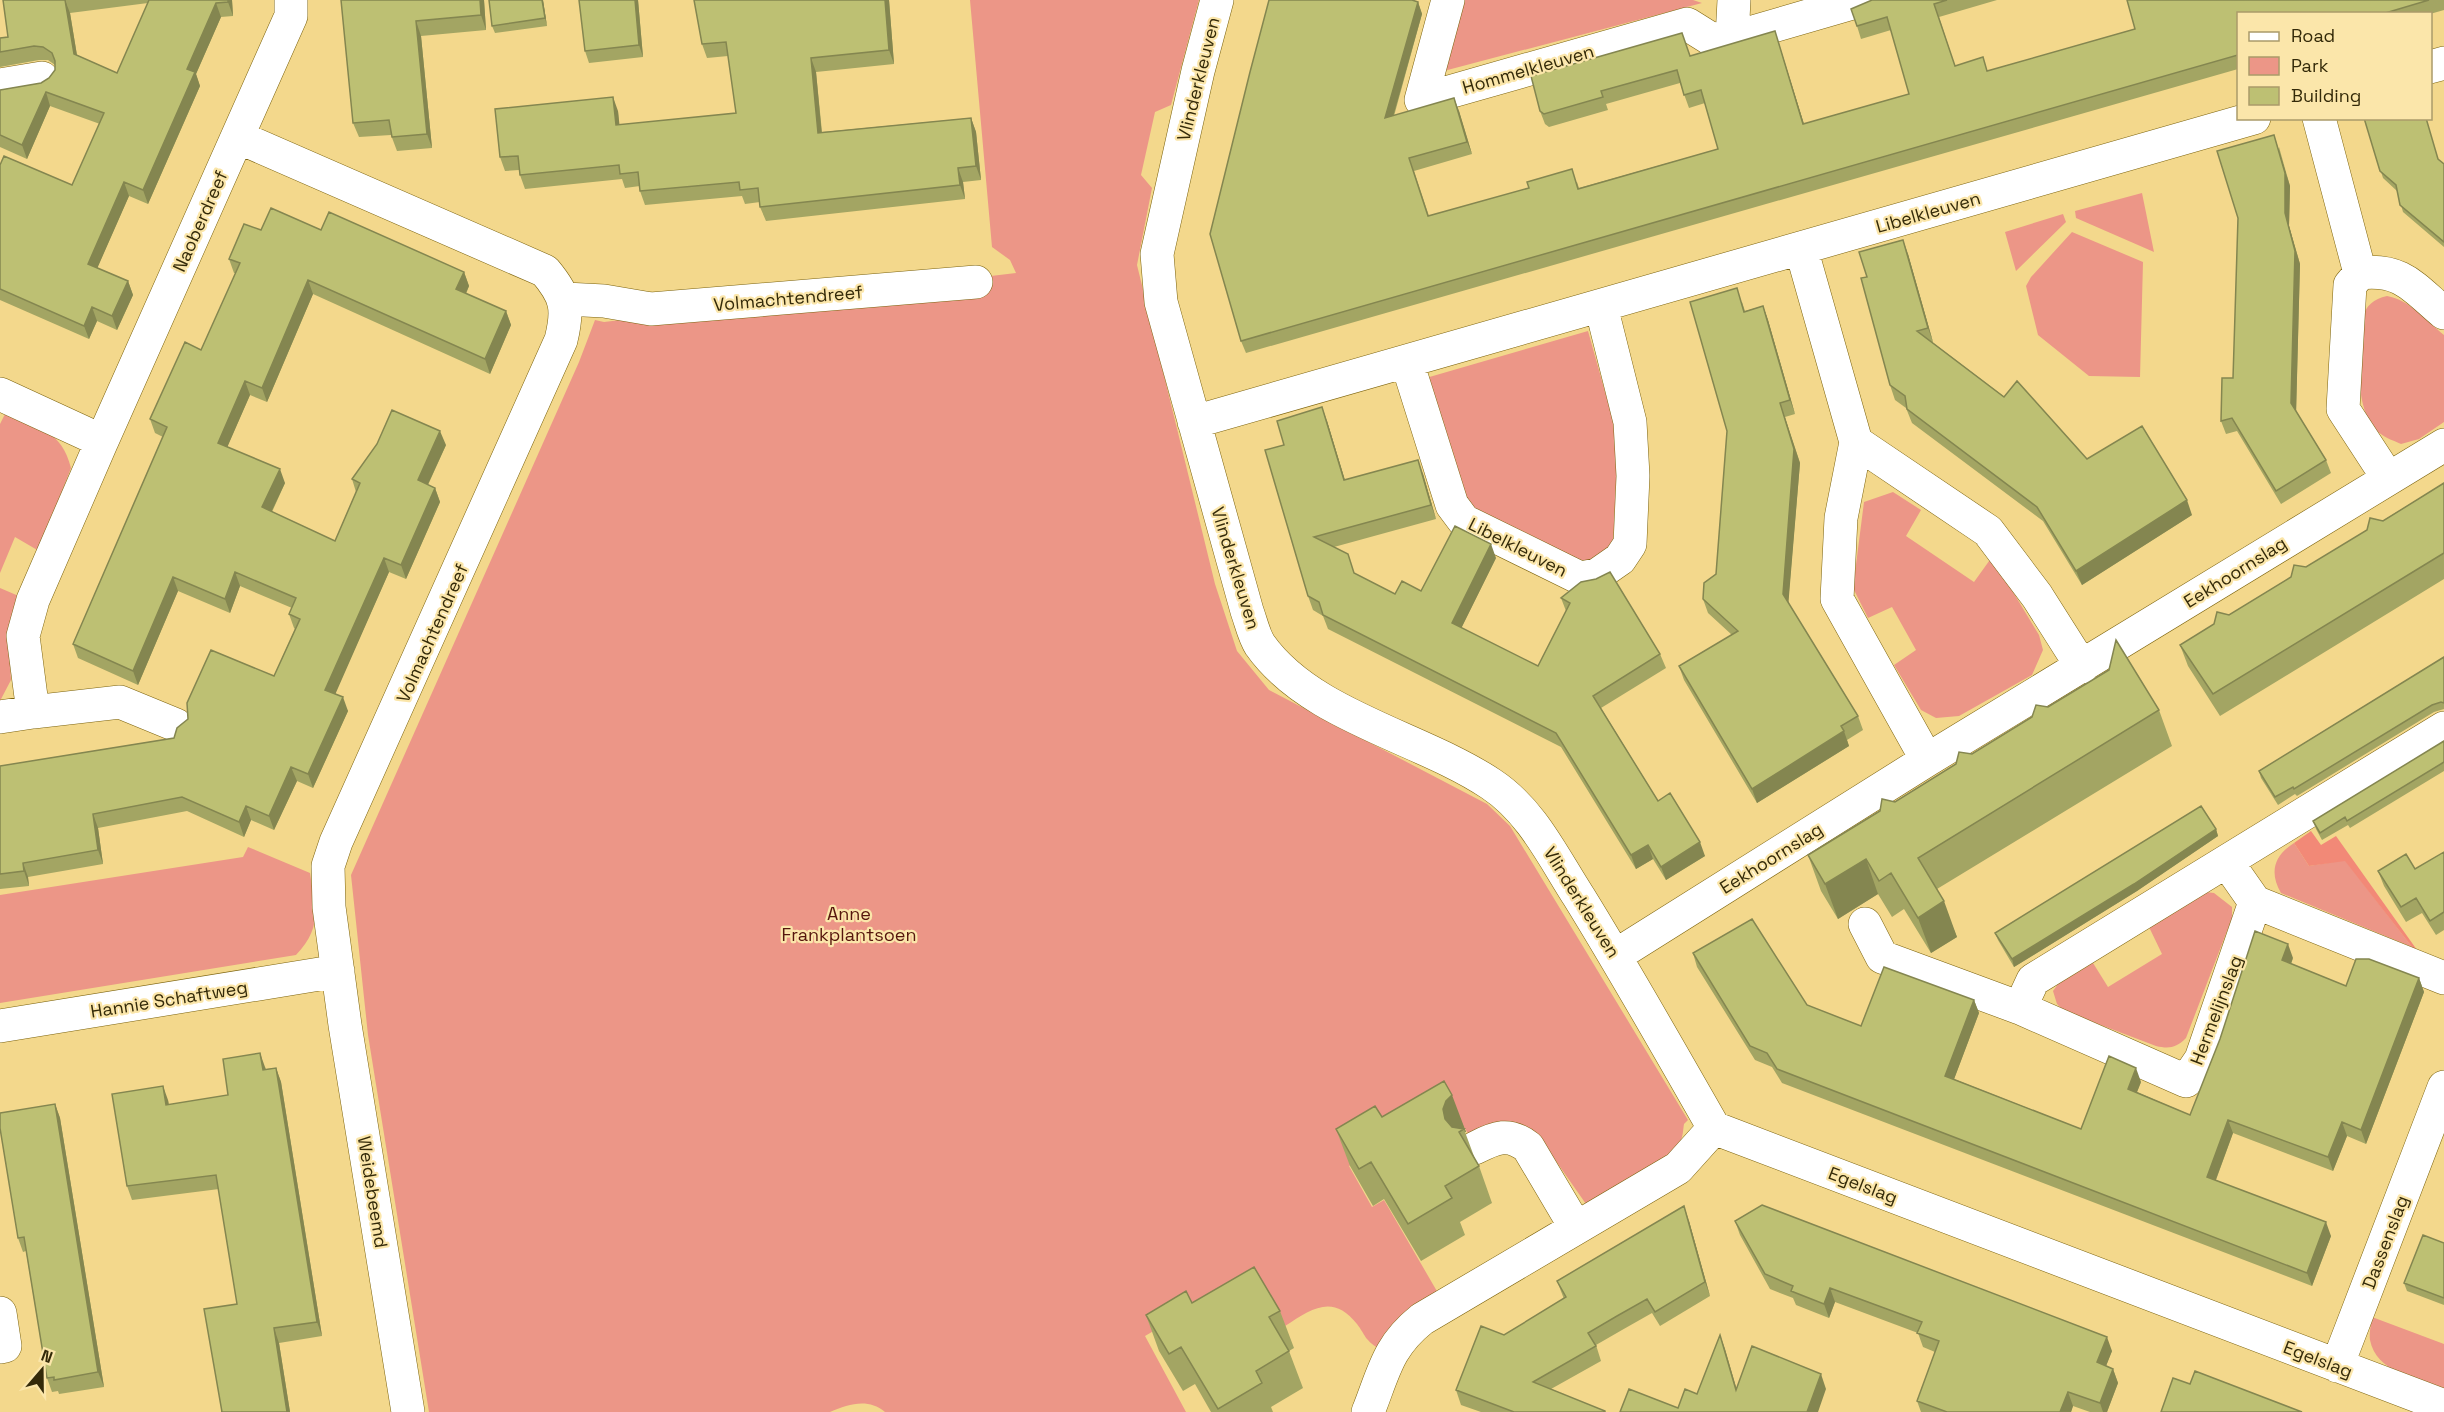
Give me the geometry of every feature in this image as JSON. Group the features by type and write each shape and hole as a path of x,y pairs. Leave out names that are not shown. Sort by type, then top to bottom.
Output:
{"street":[{"name":"Naoberdreef","path":"33,712 22,636 33,600 291,16 291,0"},
{"name":"Vlinderkleuven","path":"1217,0 1198,71 1157,254 1161,302 1247,611 1259,644 1281,669 1310,693 1490,783 1518,804 1536,828 1615,956 1714,1128"},
{"name":"Hommelkleuven","path":"1448,0 1421,100 1687,24 1711,39 1732,38 1863,0"},
{"path":"1732,38 1734,0"},
{"path":"0,85 42,78"},
{"name":"Libelkleuven","path":"1194,422 2247,120"},
{"path":"2320,120 2360,273"},
{"path":"238,137 545,271 565,299"},
{"path":"1801,248 1856,442 1841,518 1837,599 1927,760"},
{"path":"2388,478 2343,409 2350,285 2360,273 2379,271 2396,274 2444,313"},
{"name":"Volmachtendreef","path":"338,971 327,886 328,866 336,842 561,340 566,320 565,299 604,301 651,309 976,282"},
{"name":"Libelkleuven","path":"1407,362 1452,505 1464,521 1580,578 1597,575 1620,559 1630,544 1633,476 1630,423 1601,306"},
{"path":"0,394 102,441"},
{"path":"1856,442 1988,531 2037,596 2082,667"},
{"name":"Eekhoornslag","path":"1615,956 1927,760 2444,445"},
{"path":"0,717 120,702 176,725"},
{"path":"2020,1008 2033,980 2444,728"},
{"path":"2227,862 2255,902 2444,978"},
{"name":"Hermelijnslag","path":"1865,924 1882,957 2020,1008 2186,1082 2201,1059 2255,902"},
{"name":"Hannie Schaftweg","path":"0,1026 338,971"},
{"name":"Weidebeemd","path":"338,971 408,1412"},
{"name":"Dassenslag","path":"2337,1366 2438,1121 2444,1087"},
{"path":"1368,1412 1394,1346 1406,1332 1422,1319 1678,1168 1714,1128"},
{"name":"Egelslag","path":"1714,1128 2444,1406"},
{"path":"1475,1148 1494,1138 1507,1136 1523,1143 1528,1147 1576,1228"},
{"path":"0,1313 5,1346 0,1347"}],"green space":[{"name":"Anne Frankplantsoen","path":"970,0 1199,0 1171,105 1155,112 1141,175 1152,188 1137,265 1215,584 1237,651 1269,690 1487,804 1510,826 1688,1120 1684,1124 1681,1140 1663,1159 1586,1204 1537,1134 1474,1143 1457,1116 1389,1142 1349,1166 1372,1207 1384,1200 1438,1293 1396,1322 1378,1348 1368,1340 1348,1314 1331,1307 1313,1310 1285,1326 1251,1274 1145,1336 1186,1412 885,1412 872,1405 858,1404 830,1412 429,1412 368,1035 351,875 579,362 595,320 604,322 1016,273 1010,260 992,247"},
{"path":"1462,0 1693,0 1702,3 1440,72"},
{"path":"2142,193 2154,252 2076,218 2075,211"},
{"path":"2063,214 2066,222 2016,271 2005,232"},
{"path":"2072,232 2143,262 2140,377 2089,376 2038,335 2026,286 2031,277"},
{"path":"2387,296 2410,306 2444,335 2444,422 2419,439 2401,444 2376,430 2369,420 2364,407 2359,377 2361,319 2371,303"},
{"path":"1588,331 1618,438 1613,546 1590,562 1578,562 1473,508 1463,496 1426,378"},
{"path":"6,412 47,431 61,446 71,468 39,551 15,537 0,573 0,424"},
{"path":"1893,492 1921,510 1906,536 1974,582 1992,557 2039,635 2043,650 2032,675 1959,716 1936,718 1921,710 1894,665 1916,650 1892,607 1868,618 1853,588 1864,502"},
{"path":"0,588 21,597 8,627 11,680 0,701"},
{"path":"2294,843 2309,866 2345,860 2412,947 2281,893 2275,878 2276,865 2282,853"},
{"path":"248,847 310,873 315,907 314,926 305,945 296,955 0,1003 0,895 243,857"},
{"path":"2206,892 2214,893 2232,907 2232,918 2186,1038 2179,1044 2172,1047 2156,1046 2064,1011 2057,1004 2053,991 2058,984 2093,963 2108,987 2162,954 2149,927"},
{"path":"2372,1317 2444,1344 2444,1390 2400,1373 2380,1360 2370,1340"}],"shaded area":[{"path":"2311,831 2321,845 2336,836 2417,950 2412,947 2345,861 2309,866 2294,843"}],"building":[{"path":"3,0 65,0 74,54 117,73 149,0 228,0 228,2 216,3 187,69 195,72 143,190 124,182 88,264 128,281 112,316 92,307 84,326 0,289 0,165 4,156 72,185 104,113 46,92 22,145 0,135 0,90 41,83 55,70 52,53 43,47 34,46 0,52 0,38 8,37"},
{"path":"341,0 480,0 481,15 416,21 427,134 392,137 389,120 353,123"},
{"path":"489,0 542,0 545,18 492,26"},
{"path":"579,0 635,0 639,45 585,51"},
{"path":"694,0 885,0 889,50 811,58 818,133 971,118 976,166 958,168 960,185 760,207 758,188 740,190 739,182 640,191 638,172 620,174 619,165 520,175 518,156 500,157 495,109 613,97 616,125 736,113 726,42 702,44"},
{"path":"1269,0 1412,0 1418,2 1385,118 1454,98 1467,142 1409,158 1428,216 1529,188 1527,182 1572,169 1578,189 1718,149 1701,90 1684,95 1677,70 1601,91 1603,97 1544,114 1540,111 1531,76 1682,33 1690,56 1775,31 1803,124 1909,94 1887,17 1857,26 1851,9 1872,0 1947,0 1934,4 1955,66 1983,57 1987,71 2135,29 2127,0 2429,0 2389,12 2237,12 2237,55 1241,341 1210,234"},
{"path":"2365,120 2427,120 2438,159 2444,164 2444,242 2400,205 2396,185 2380,171"},
{"path":"2274,135 2285,173 2285,213 2295,251 2291,403 2326,460 2276,491 2232,418 2221,421 2222,378 2233,378 2238,218 2217,151"},
{"path":"271,208 321,230 329,212 464,272 456,289 506,311 485,359 308,280 262,388 245,381 218,443 280,469 262,507 335,541 360,483 352,479 377,444 392,410 440,431 418,480 435,488 401,565 384,558 325,690 343,697 308,774 291,767 269,816 246,806 239,822 182,797 93,814 98,850 23,863 24,871 0,874 0,766 174,738 177,728 188,719 187,703 211,650 274,676 300,619 289,614 296,598 235,572 225,599 173,577 133,671 73,644 167,427 150,419 185,342 201,350 240,263 229,259 244,224 261,230"},
{"path":"1903,240 1928,328 1917,331 2004,397 2017,381 2087,459 2142,426 2187,500 2076,571 2037,507 1907,409 1905,396 1890,385 1861,278 1867,277 1859,252"},
{"path":"1737,288 1744,312 1763,306 1790,400 1780,403 1794,449 1783,594 1858,716 1841,726 1844,731 1752,789 1679,666 1738,631 1703,599 1704,583 1716,574 1727,431 1690,302"},
{"path":"1322,407 1344,480 1418,460 1431,505 1314,537 1348,554 1354,573 1395,594 1402,581 1421,591 1455,526 1491,544 1452,623 1538,666 1570,603 1561,598 1581,582 1596,579 1610,572 1660,654 1593,696 1658,801 1670,793 1700,842 1661,867 1648,845 1631,855 1556,733 1323,615 1319,602 1308,596 1265,450 1284,445 1277,421"},
{"path":"2444,483 2444,553 2213,694 2180,645 2214,624 2217,612 2229,615 2291,577 2294,565 2306,567 2367,530 2370,518 2383,521"},
{"path":"2116,640 2159,710 1918,858 1944,901 1918,918 1891,873 1879,881 1866,859 1825,884 1808,855 1880,811 1882,799 1895,802 1956,764 1959,752 1972,754 2032,717 2036,705 2048,707 2109,670"},
{"path":"2444,657 2444,703 2432,705 2294,789 2293,787 2275,797 2259,771"},
{"path":"2444,741 2444,762 2347,821 2345,817 2320,833 2313,821"},
{"path":"2201,806 2216,829 2134,884 2012,959 1995,933"},
{"path":"2444,852 2444,912 2430,921 2416,898 2401,907 2378,871 2406,854 2415,869"},
{"path":"1752,919 1807,1005 1861,1026 1884,967 1974,1000 1945,1076 2081,1129 2109,1056 2136,1068 2128,1089 2190,1115 2220,1039 2255,931 2288,944 2282,960 2346,986 2356,959 2369,959 2419,978 2361,1130 2342,1122 2328,1157 2228,1120 2207,1177 2326,1222 2307,1273 1777,1069 1767,1053 1750,1046 1693,953"},
{"path":"260,1053 263,1070 276,1068 317,1322 274,1328 287,1412 222,1412 204,1309 237,1304 216,1175 127,1186 112,1094 163,1086 166,1105 228,1095 223,1059"},
{"path":"1444,1081 1452,1095 1446,1101 1443,1109 1445,1119 1452,1127 1464,1129 1459,1132 1479,1166 1445,1186 1452,1198 1408,1224 1371,1162 1359,1169 1336,1129 1375,1106 1382,1117"},
{"path":"55,1104 98,1372 54,1380 54,1377 47,1378 24,1237 18,1238 0,1128 0,1113"},
{"path":"1762,1205 2107,1337 2097,1362 2113,1369 2100,1403 2068,1392 2060,1412 1947,1412 1917,1401 1939,1341 1917,1333 1922,1322 1830,1288 1824,1304 1791,1291 1793,1286 1765,1274 1735,1221"},
{"path":"1684,1206 1705,1282 1655,1312 1647,1299 1617,1316 1588,1333 1596,1346 1533,1382 1605,1412 1514,1412 1456,1390 1481,1326 1504,1335 1566,1297 1557,1281"},
{"path":"2423,1235 2444,1243 2444,1298 2404,1283"},
{"path":"1254,1267 1280,1311 1269,1317 1289,1351 1256,1371 1262,1383 1218,1409 1181,1347 1169,1354 1146,1315 1186,1291 1192,1303"},
{"path":"1720,1335 1736,1390 1752,1346 1821,1374 1807,1412 1620,1412 1629,1389 1678,1408 1685,1389 1697,1394"},
{"path":"2195,1371 2302,1412 2161,1412 2173,1378 2190,1384"}]}
